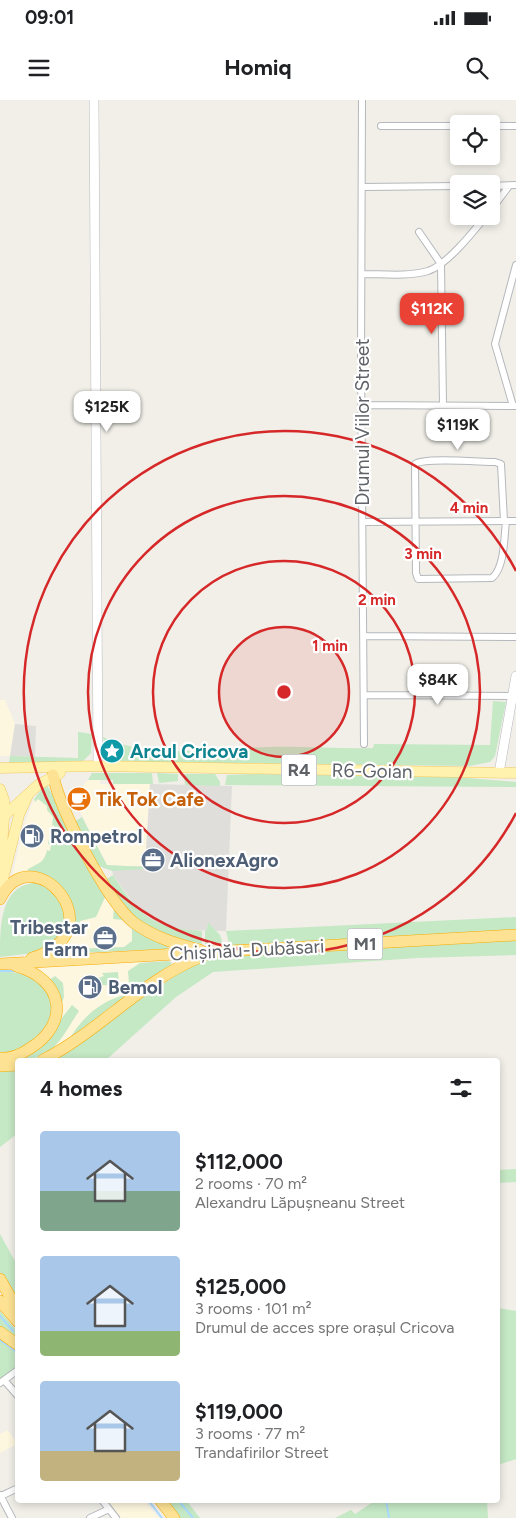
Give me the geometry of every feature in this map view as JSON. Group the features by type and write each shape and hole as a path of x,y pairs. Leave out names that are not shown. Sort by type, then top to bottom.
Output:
{"highway":[{"path":"53,775 58,795 73,827 103,883 125,914 144,929 163,939 214,952"},
{"path":"0,899 12,882 33,877 46,880 58,888 68,908 67,930 60,943 45,954 20,963"},
{"name":"Chișinău-Dubăsari","path":"4,964 516,935"},
{"path":"46,1058 88,1032 167,974 184,964 214,952"},
{"path":"0,1058 16,1056 37,1044 52,1030 57,1014 56,998 46,980 29,970 4,964"},
{"path":"0,1066 15,1065"},
{"path":"0,1279 15,1306"},
{"path":"0,1301 15,1318"},
{"path":"0,1332 15,1343"},
{"path":"162,1503 174,1518"}],"main road":[{"name":"R6-Goian","path":"0,768 98,766 516,773"},
{"name":"R6-Goian","path":"3,821 38,784 53,775 77,767"},
{"path":"0,788 4,800 0,883"},
{"path":"0,891 21,810 28,795"},
{"path":"3,821 15,835"}],"street":[{"path":"94,100 98,766"},
{"name":"Drumul Viilor Street","path":"362,100 364,744"},
{"path":"381,126 450,126"},
{"path":"500,126 516,126"},
{"path":"500,199 512,185"},
{"path":"363,187 450,186"},
{"path":"362,274 412,274 429,270 441,264 478,225"},
{"path":"418,232 441,264 443,405"},
{"path":"362,405 514,406 494,344 516,265"},
{"path":"417,462 495,462 501,464 505,521 500,565 494,577 488,579 435,580 416,577 416,522 414,468 417,462"},
{"path":"363,522 516,521"},
{"path":"364,636 516,637"},
{"path":"499,773 516,682"},
{"path":"364,695 512,696"},
{"path":"15,1372 2,1382 15,1393"},
{"path":"12,1518 0,1495 15,1489"},
{"path":"104,1503 116,1518"},
{"path":"90,1518 109,1509"}],"shaded area":[{"path":"0,700 5,700 15,724 10,756 0,756"},
{"path":"15,724 36,726 35,757 10,756"},
{"path":"88,780 100,780 100,784 150,784 145,867 107,865 74,800 85,789 82,786"},
{"name":"AlionexAgro","path":"150,784 232,786 226,931 187,930 156,924 134,904 113,875 112,867 145,866"},
{"name":"Rompetrol","path":"35,796 48,804 61,820 51,857 31,875 11,880 25,822"},
{"path":"107,893 122,920 132,929 133,941 124,947 73,949 73,953 51,955 61,945 70,931 76,934 80,921 94,918"},
{"name":"Bemol","path":"143,962 140,963 144,986 48,1054 79,1011 72,1005 58,1023 64,987 30,967"},
{"path":"8,1430 15,1441 15,1445 0,1453 0,1434"},
{"path":"109,1503 146,1503 159,1518 121,1518"}],"green space":[{"path":"493,701 506,702 495,756 490,762 469,766 113,762 113,754 109,752 109,747 105,747 103,737 121,744 163,751 270,747 373,748 374,744 490,745"},
{"path":"78,732 92,734 91,753 82,762 9,763 10,756 78,758"},
{"path":"92,773 152,773 153,784 113,784 113,780 88,780"},
{"path":"157,773 178,774 178,781 159,783"},
{"path":"184,774 215,774 220,782 220,786 185,785"},
{"path":"227,775 444,776 516,782 516,787 225,785"},
{"path":"47,785 107,893 96,917 80,921 76,934 70,931 72,907 27,870 40,863 47,850 50,851 51,845 48,844 51,828 51,836 54,831 54,825 52,826 53,817 47,810 47,806 38,799 35,802 34,799 44,786"},
{"path":"82,817 107,865 145,867 145,869 112,871 99,866 74,822"},
{"path":"113,875 140,911 149,918 171,927 202,931 202,944 158,935 126,911 107,879"},
{"path":"33,883 43,884 65,905 63,934 42,952 0,957 2,921 8,900 22,886"},
{"path":"114,907 167,944 168,949 73,953 73,949 124,947 132,941 132,929 122,920 113,919"},
{"path":"516,917 516,932 230,948 226,931"},
{"path":"208,922 220,935 222,941 220,944 205,944 205,931 207,930"},
{"path":"516,938 516,955 417,958 213,972 176,997 108,1058 52,1058 196,962 237,954"},
{"path":"171,962 171,966 144,986 124,987 129,985 128,971 140,963"},
{"path":"0,972 24,974 36,980 53,997 50,1027 20,1051 0,1055"},
{"path":"118,972 119,986 102,985 98,978 104,976 102,973"},
{"path":"55,976 63,983 64,997 60,1007 49,980"},
{"path":"129,994 67,1043 72,1034 92,1011 109,1001"},
{"path":"72,1005 79,1011 55,1046 48,1052 33,1058 20,1058 58,1023"},
{"path":"15,1067 15,1136 0,1147 0,1068"},
{"path":"516,1169 516,1182 500,1183 500,1170"},
{"path":"0,1234 15,1261 15,1300 0,1272"},
{"path":"500,1308 516,1311 516,1459 500,1464"},
{"path":"0,1311 15,1329 15,1340 0,1328"},
{"path":"0,1336 15,1348 15,1368 0,1380"},
{"path":"166,1503 188,1503 200,1518 178,1518"},
{"path":"372,1503 487,1503 488,1518 335,1518 351,1510 355,1514"}],"waterway":[{"path":"0,971 15,971"},
{"path":"0,1316 13,1331"},
{"path":"0,1340 15,1351"},
{"path":"150,1503 162,1518"},
{"path":"180,1503 193,1518"},
{"path":"386,1503 389,1518"}],"place":[{"name":"Arcul Cricova","path":"112,751"},
{"name":"Tik Tok Cafe","path":"79,799"},
{"name":"Rompetrol","path":"32,836"},
{"name":"AlionexAgro","path":"153,860"},
{"name":"Tribestar Farm","path":"105,938"},
{"name":"Bemol","path":"90,987"}]}
